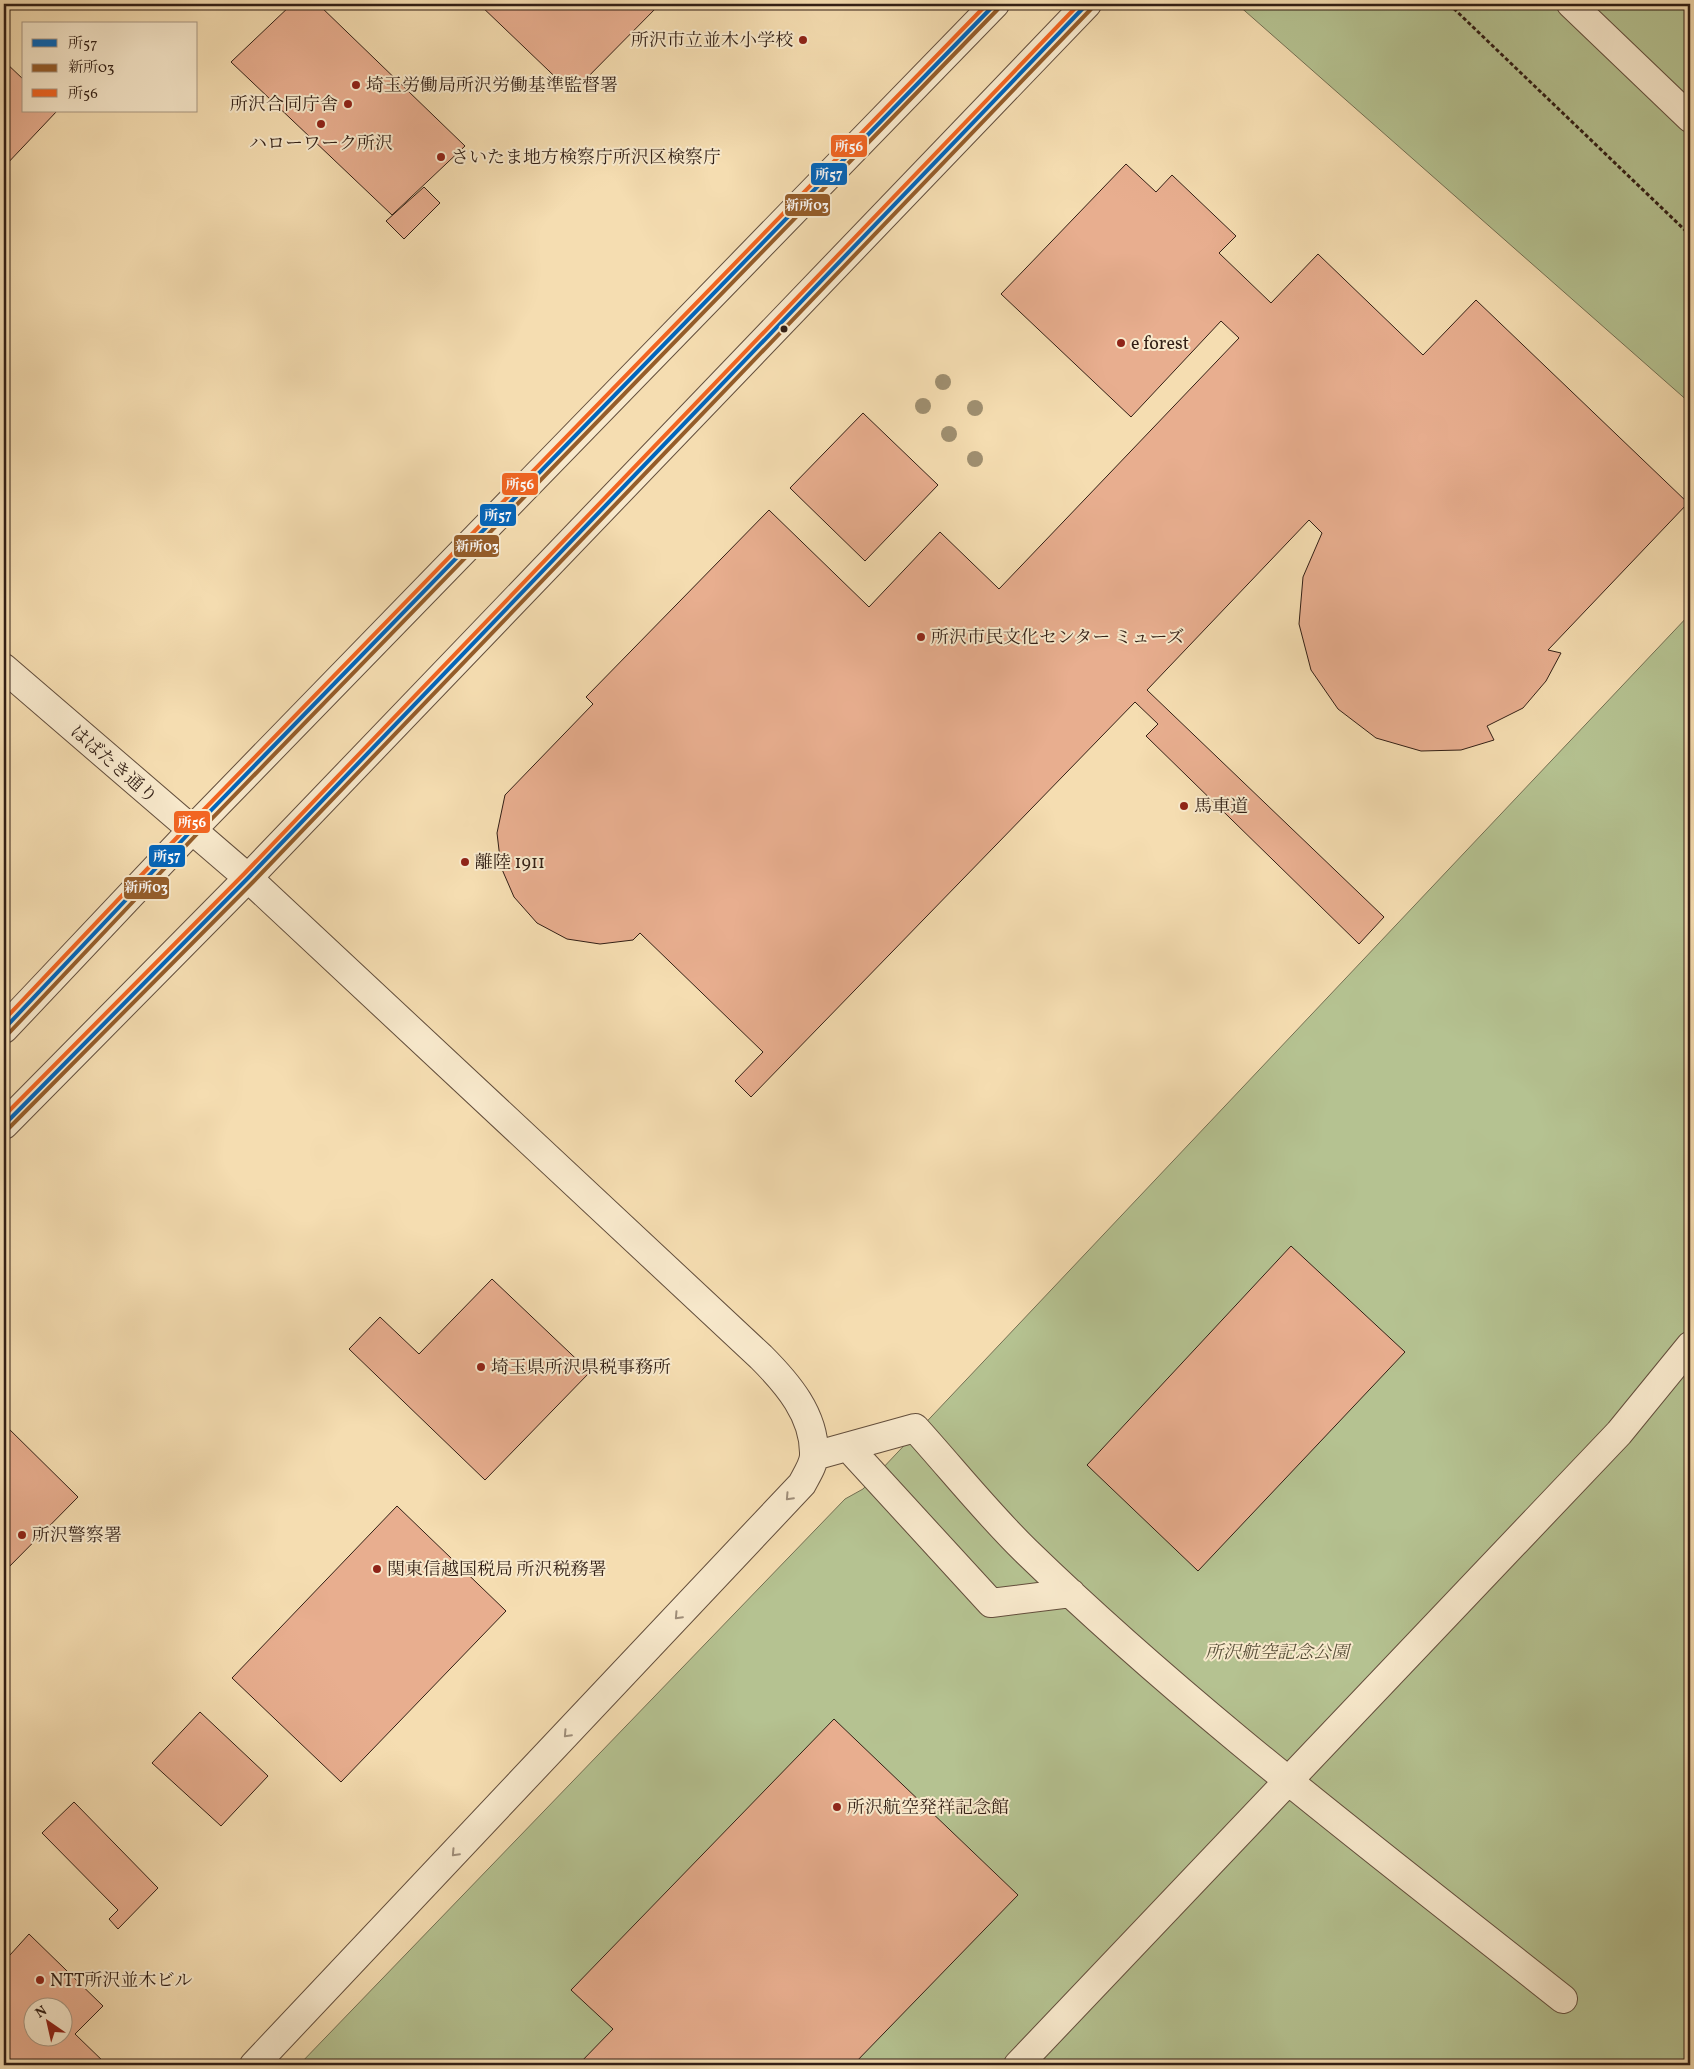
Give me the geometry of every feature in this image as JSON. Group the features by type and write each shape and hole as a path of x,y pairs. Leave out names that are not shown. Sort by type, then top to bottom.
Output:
{"street":[{"path":"4,1029 192,831 995,4"},
{"path":"4,1125 248,878 1087,4"},
{"path":"1572,4 1690,118"},
{"name":"はばたき通り","path":"4,668 248,878 784,1380 810,1429 814,1456"},
{"path":"1018,2065 1619,1433 1690,1346"},
{"path":"254,2065 802,1484 814,1456 916,1428 1024,1549 1129,1646 1288,1780 1563,1999"},
{"path":"848,1447 991,1603 1071,1593"}],"path":[{"path":"1449,4 1690,235"},
{"path":"1686,4 1690,8"}],"green space":[{"path":"1237,4 1690,4 1690,403"},
{"name":"所沢航空記念公園","path":"1690,614 1690,2065 299,2065 845,1499 863,1489"}],"building":[{"name":"所沢合同庁舎","path":"292,4 318,4 465,146 392,215 231,62"},
{"path":"479,4 660,4 572,93"},
{"path":"4,61 22,78 22,112 56,112 4,167"},
{"name":"所沢市民文化センター ミューズ","path":"1126,164 1156,192 1172,175 1236,236 1219,253 1271,303 1318,254 1423,355 1476,300 1688,503 1548,650 1561,653 1546,681 1523,708 1487,726 1494,740 1461,750 1421,751 1376,738 1338,709 1311,670 1299,624 1303,577 1322,533 1309,520 1147,690 1384,917 1359,944 1146,736 1158,724 1135,702 751,1097 735,1081 763,1052 640,933 633,940 600,944 567,939 537,923 514,897 501,867 497,833 505,795 593,704 586,697 769,510 869,607 940,532 999,589 1239,338 1221,321 1131,417 1001,294"},
{"path":"424,187 440,203 404,239 386,221"},
{"path":"863,413 938,485 865,561 790,488"},
{"path":"1291,1246 1405,1352 1198,1571 1087,1465"},
{"path":"492,1279 590,1372 485,1480 349,1349 380,1317 419,1354"},
{"name":"所沢警察署","path":"4,1424 78,1497 4,1572"},
{"path":"397,1506 506,1611 341,1782 232,1678"},
{"path":"200,1712 268,1776 221,1826 152,1763"},
{"name":"所沢航空発祥記念館","path":"834,1719 1018,1895 853,2065 578,2065 613,2029 571,1990"},
{"path":"74,1802 158,1888 118,1929 109,1919 118,1910 42,1833"},
{"name":"NTT所沢並木ビル","path":"29,1934 103,2006 75,2034 107,2065 4,2065 4,1949 10,1955"}],"transit line":[{"name":"所56","path":"4,1020 187,827 987,4"},
{"name":"所57","path":"4,1029 191,831 995,4"},
{"name":"所56","path":"4,1116 244,874 1079,4"},
{"name":"所57","path":"4,1125 248,878 1087,4"},
{"name":"新所03","path":"9,1033 196,835 999,8"},
{"name":"新所03","path":"8,1129 253,882 1092,8"}],"place":[{"name":"所沢市立並木小学校","path":"803,40"},
{"name":"埼玉労働局所沢労働基準監督署","path":"356,85"},
{"name":"所沢合同庁舎","path":"348,104"},
{"name":"ハローワーク所沢","path":"321,124"},
{"name":"さいたま地方検察庁所沢区検察庁","path":"441,157"},
{"name":"e forest","path":"1121,343"},
{"name":"所沢市民文化センター ミューズ","path":"921,637"},
{"name":"馬車道","path":"1184,806"},
{"name":"離陸 1911","path":"465,862"},
{"name":"埼玉県所沢県税事務所","path":"481,1367"},
{"name":"所沢警察署","path":"22,1535"},
{"name":"関東信越国税局 所沢税務署","path":"377,1569"},
{"name":"所沢航空発祥記念館","path":"837,1807"},
{"name":"NTT所沢並木ビル","path":"40,1980"}]}
